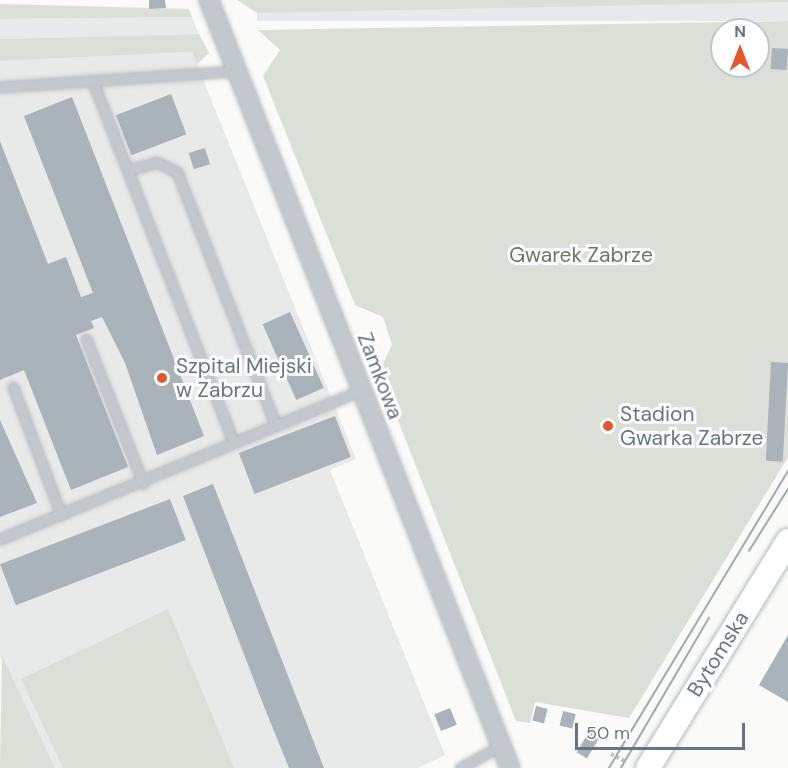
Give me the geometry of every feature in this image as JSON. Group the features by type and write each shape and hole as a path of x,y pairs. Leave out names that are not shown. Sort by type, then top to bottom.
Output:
{"street":[{"name":"Zamkowa","path":"209,0 510,768"},
{"name":"Bytomska","path":"648,768 784,554"}],"lane":[{"path":"0,87 237,71"},
{"path":"93,82 233,441"},
{"path":"128,170 157,162 177,172 274,424"},
{"path":"86,339 143,483"},
{"path":"13,387 61,515"},
{"path":"0,539 143,483 233,441 362,390"},
{"path":"460,768 500,746"}],"shaded area":[{"path":"257,2 788,2 788,21 770,21 770,18 710,18 710,21 257,21"},
{"path":"192,17 199,34 0,39 0,19"},
{"name":"Szpital Miejski w Zabrzu","path":"192,52 356,459 330,470 445,755 418,768 55,768 0,657 0,61"}],"green space":[{"path":"237,0 788,0 788,2 257,13"},
{"path":"0,4 189,9 192,17 0,19"},
{"name":"Gwarek Zabrze","path":"770,21 788,21 788,457 629,718 535,702 530,723 516,721 379,372 392,345 383,317 355,305 263,76 280,50 258,30 710,22 710,78 770,78"},
{"path":"199,34 209,53 197,64 192,52 0,61 0,39"},
{"path":"168,609 234,768 63,768 21,679"},
{"path":"2,656 55,768 0,768"}],"building":[{"path":"149,0 165,0 166,8 149,9"},
{"path":"772,48 788,49 786,70 771,69"},
{"path":"171,94 186,134 131,155 116,115"},
{"path":"72,97 204,436 157,455 125,363 102,317 91,321 94,328 76,335 128,467 71,490 24,370 0,380 0,141 48,264 66,257 81,297 93,293 24,116"},
{"path":"205,148 210,164 194,169 189,153"},
{"path":"290,312 324,388 296,400 263,324"},
{"path":"771,362 788,363 783,462 766,461"},
{"path":"335,416 351,457 255,494 239,453"},
{"path":"0,420 37,503 0,517"},
{"path":"213,484 324,768 289,768 265,709 183,496"},
{"path":"170,499 186,540 16,605 0,564"},
{"path":"788,635 788,702 759,685"},
{"path":"536,706 548,709 544,723 532,721"},
{"path":"450,708 457,725 441,731 434,714"},
{"path":"563,711 576,714 572,729 560,726"},
{"path":"590,730 600,736 587,758 577,752"}],"tram line":[{"path":"609,768 788,471"},
{"path":"749,551 788,489"},
{"path":"621,768 709,618"}],"place":[{"name":"Szpital Miejski w Zabrzu","path":"162,378"},
{"name":"Stadion Gwarka Zabrze","path":"608,426"}]}
